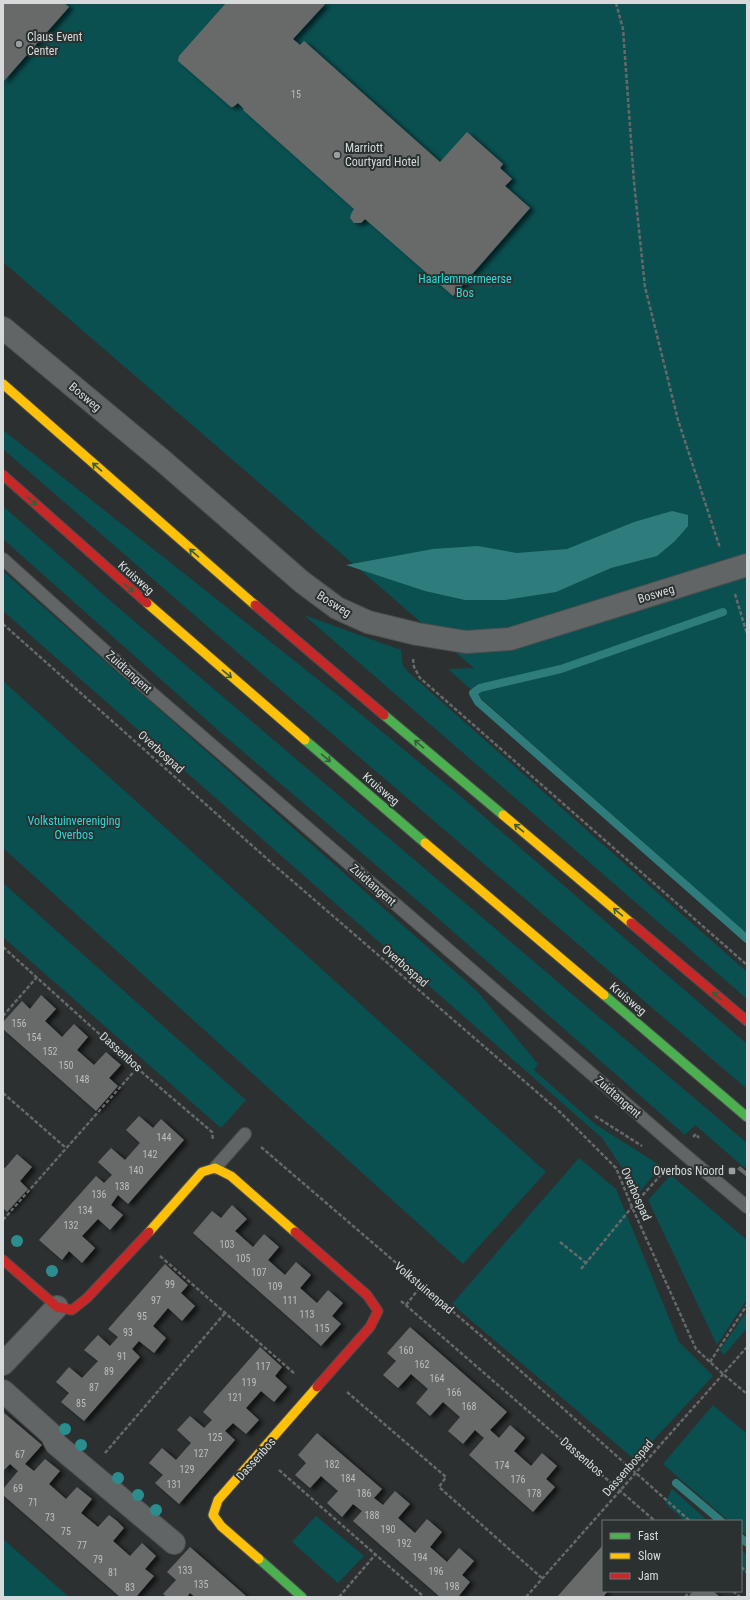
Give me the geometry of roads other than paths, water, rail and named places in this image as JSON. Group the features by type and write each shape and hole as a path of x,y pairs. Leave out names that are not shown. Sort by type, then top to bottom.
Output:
{"main road":[{"path":"3,384 224,579 747,1021"},
{"name":"Kruisweg","path":"3,476 212,661 747,1117"},
{"path":"3,1260 57,1307 72,1310 88,1298 202,1172 215,1168"},
{"name":"Dassenbos","path":"215,1168 231,1176 367,1295 378,1311 370,1328 218,1500 213,1515 222,1526 302,1597"}],"street":[{"name":"Bosweg","path":"3,328 162,461 302,582 336,608 368,622 417,634 466,642 510,639 737,568"},
{"path":"3,1364 57,1307"},
{"path":"3,1391 51,1434 56,1444 174,1543"}],"lane":[{"name":"Zuidtangent","path":"3,559 146,688 683,1153 747,1206"},
{"path":"215,1168 245,1134"}],"waterway":[{"path":"723,612 561,669 480,688 473,693 478,702 747,939"},
{"path":"676,1483 720,1520"},
{"path":"742,1539 747,1543"}],"place":[{"name":"Claus Event Center","path":"19,44"},
{"name":"Marriott Courtyard Hotel","path":"337,155"},
{"name":"Overbos Noord","path":"732,1171"}],"park label":[{"name":"Haarlemmermeerse Bos","path":"465,286"},
{"name":"Volkstuinvereniging Overbos","path":"74,828"}]}
